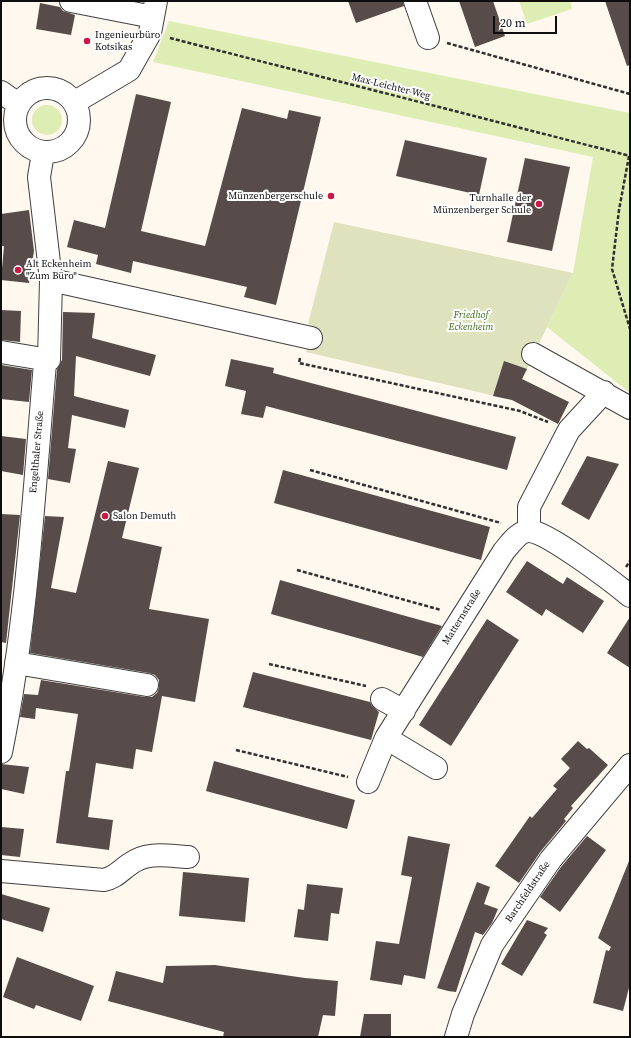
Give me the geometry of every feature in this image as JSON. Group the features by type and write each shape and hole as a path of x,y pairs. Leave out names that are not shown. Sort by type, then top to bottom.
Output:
{"street":[{"path":"71,1 153,17 129,70 75,102"},
{"path":"415,1 428,38"},
{"path":"52,87 63,91 75,102 80,124 76,135 67,146 57,151 43,153 30,148 21,140 16,130 10,98 28,94 38,88 52,87"},
{"name":"Engelthaler Straße","path":"1,752 12,696 27,567 45,363 49,360 51,280 39,178 43,153"},
{"path":"51,280 308,337"},
{"path":"1,352 49,360"},
{"path":"533,354 604,392 630,408"},
{"path":"604,392 569,430 528,507 525,532 552,541 630,596"},
{"name":"Matternstraße","path":"368,782 386,738 462,616 504,551 525,532"},
{"path":"16,663 147,685"},
{"path":"382,699 404,711"},
{"path":"386,738 436,768"},
{"name":"Barchfeldstraße","path":"456,1037 463,1014 492,945 551,859 630,765"},
{"path":"1,871 104,880 110,879 131,863 142,857 156,855 188,857"}],"path":[{"name":"Max-Leichter-Weg","path":"153,17 630,156"},
{"path":"428,38 630,94"},
{"path":"630,156 619,210 612,269 630,329"},
{"path":"308,337 299,363 520,411 569,430"},
{"path":"310,470 503,524 525,532"},
{"path":"297,570 462,616"},
{"path":"269,664 364,684 382,699"},
{"path":"236,750 368,782"}],"green space":[{"path":"519,1 570,1 572,9 527,24"},
{"path":"169,21 630,113 630,393 547,327 573,273 593,157 153,62"},
{"path":"47,105 58,109 62,120 58,131 47,135 36,131 32,120 36,109"},
{"name":"Friedhof Eckenheim","path":"334,222 573,273 512,400 306,352 313,326 308,324"}],"building":[{"path":"348,1 403,1 404,6 356,23"},
{"path":"459,1 493,1 505,36 475,47"},
{"path":"605,1 630,1 630,65 627,66"},
{"path":"40,3 60,7 63,11 75,15 71,35 36,29"},
{"path":"136,94 171,102 141,231 205,246 242,108 287,119 289,110 321,117 276,305 244,297 247,287 133,261 131,273 96,264 98,255 67,247 74,220 105,228"},
{"path":"405,140 487,158 479,195 396,176"},
{"name":"Turnhalle der Münzenberger Schule","path":"525,158 570,167 552,251 507,242"},
{"path":"29,210 34,251 29,283 1,280 4,246 1,246 1,214"},
{"path":"1,310 21,311 20,342 1,340"},
{"path":"63,312 95,313 92,338 156,355 150,376 76,356 74,396 129,410 125,428 72,415 68,448 76,449 70,483 48,479 57,369 62,360"},
{"path":"231,359 274,368 273,373 516,437 507,470 266,406 263,418 241,414 246,391 225,386"},
{"path":"504,361 527,369 522,379 569,402 558,424 512,400 493,396"},
{"path":"1,365 32,370 29,402 1,399"},
{"path":"1,436 26,439 23,475 1,471"},
{"path":"587,456 619,464 589,520 561,504"},
{"path":"108,461 139,468 122,538 162,547 149,609 209,619 195,702 162,696 152,752 136,749 133,769 96,763 88,817 113,820 109,850 56,843 66,771 69,771 78,714 36,708 35,719 20,717 24,694 38,695 41,680 145,697 152,697 157,693 159,680 155,675 149,673 30,653 45,516 64,517 51,588 76,593"},
{"path":"283,470 490,527 481,560 274,503"},
{"path":"1,514 20,515 6,643 1,642"},
{"path":"527,561 563,584 567,577 604,601 583,633 546,609 542,616 506,592"},
{"path":"280,580 442,626 423,657 271,614"},
{"path":"630,617 630,668 607,653"},
{"path":"487,619 519,640 451,746 419,725"},
{"path":"253,672 370,702 379,712 371,740 243,707"},
{"path":"578,741 587,749 589,748 608,765 571,806 573,808 564,819 566,821 541,851 519,883 495,866 530,816 532,818 557,789 553,786 570,768 561,759"},
{"path":"214,761 355,800 347,829 206,791"},
{"path":"1,764 29,767 24,794 1,789"},
{"path":"1,827 24,829 20,857 1,855"},
{"path":"408,836 450,844 425,979 404,975 402,985 370,980 376,941 399,944 412,877 401,875"},
{"path":"587,836 606,850 560,912 540,897 561,867"},
{"path":"629,861 630,984 623,1011 593,1003 606,950 609,951 611,947 598,938"},
{"path":"183,872 249,878 245,922 179,916"},
{"path":"477,882 490,887 484,904 498,909 492,923 483,935 475,932 456,992 437,988"},
{"path":"307,884 343,888 339,914 331,913 328,941 294,937 298,909 304,910"},
{"path":"1,894 50,908 43,932 1,919"},
{"path":"527,920 548,928 544,933 547,935 522,976 501,964"},
{"path":"17,957 94,986 81,1021 36,1005 34,1009 3,997"},
{"path":"215,965 305,978 338,981 335,1016 323,1015 318,1037 223,1037 224,1032 108,1001 116,971 163,983 166,966"},
{"path":"364,1014 391,1014 391,1037 360,1037"}],"place":[{"name":"Ingenieurbüro Kotsikas","path":"87,41"},
{"name":"Münzenbergerschule","path":"331,196"},
{"name":"Turnhalle der Münzenberger Schule","path":"539,204"},
{"name":"Alt Eckenheim \"Zum Büro\"","path":"18,270"},
{"name":"Salon Demuth","path":"105,516"}]}
